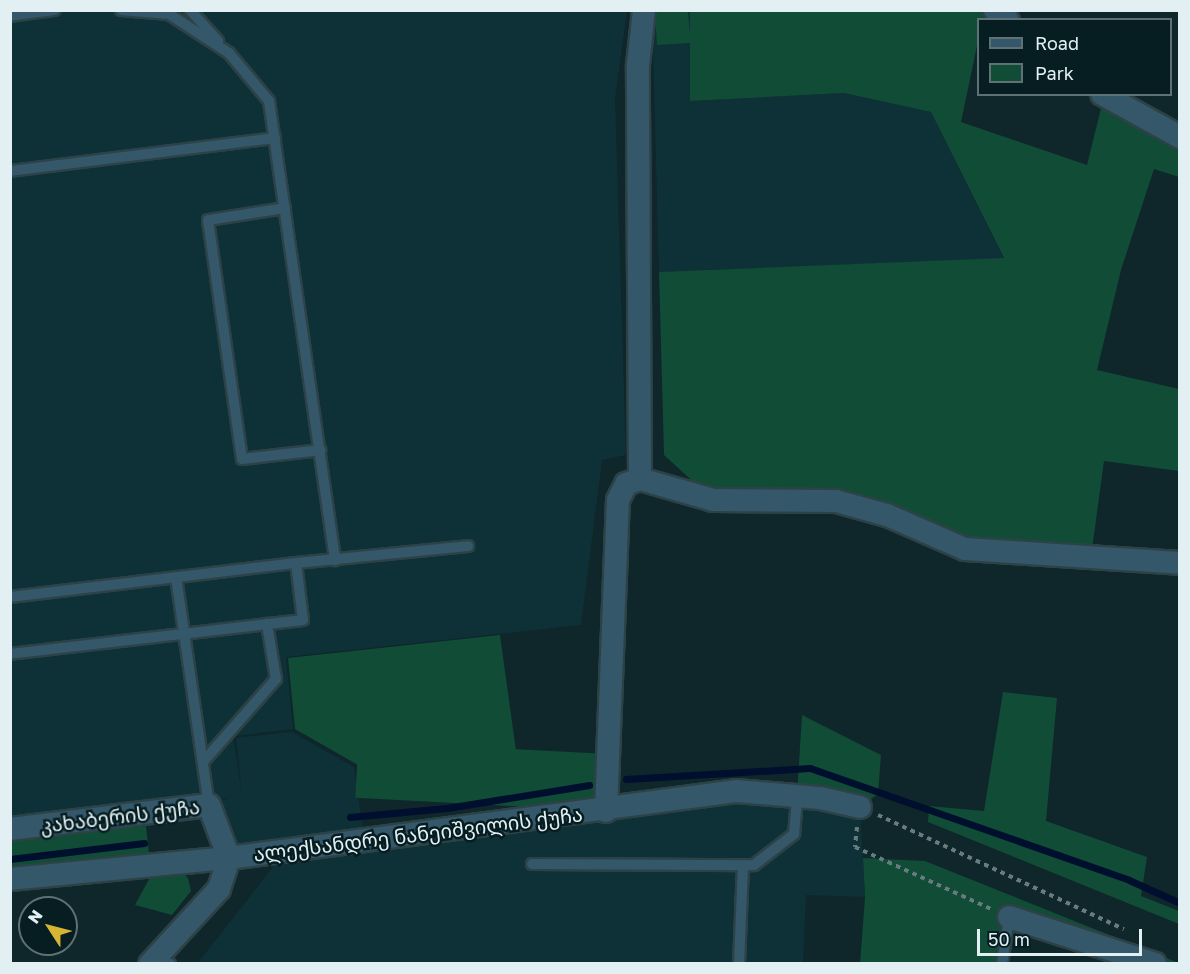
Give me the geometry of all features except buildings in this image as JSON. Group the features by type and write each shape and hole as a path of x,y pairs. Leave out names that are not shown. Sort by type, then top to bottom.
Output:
{"street":[{"path":"644,10 638,65 640,478 713,501 836,501 887,515 965,549 1179,563"},
{"path":"1106,96 1179,137"},
{"name":"ალექსანდრე ნანეიშვილის ქუჩა","path":"606,811 618,500 626,484 640,478"},
{"name":"ალექსანდრე ნანეიშვილის ქუჩა","path":"230,858 606,811 736,791 797,796 860,807"},
{"name":"კახაბერის ქუჩა","path":"10,830 209,805 230,858"},
{"path":"10,879 230,858 219,889 157,963"},
{"path":"1009,918 1130,960 1155,963"}],"lane":[{"path":"10,16 55,10"},
{"path":"122,10 170,14 229,53"},
{"path":"190,10 269,100 336,560"},
{"path":"10,171 275,138"},
{"path":"285,208 208,220 242,459 320,450"},
{"path":"10,597 296,563 468,546"},
{"path":"10,654 303,620 296,563"},
{"path":"176,577 209,805"},
{"path":"203,762 276,679 267,624"},
{"path":"532,864 754,865 794,834 797,796"},
{"path":"739,963 743,865"},
{"path":"1002,963 1009,918"}],"path":[{"path":"1009,918 855,847 860,807 1126,930"}],"shaded area":[{"path":"10,11 627,11 615,99 626,455 602,460 581,625 286,657 293,729 233,736 242,794 236,738 292,732 354,767 364,838 232,855 213,804 233,796 209,803 11,827"},
{"path":"652,11 690,11 691,101 844,93 931,112 1004,259 659,272"},
{"path":"736,791 860,807 865,897 806,895 803,963 197,964 280,858"}],"green space":[{"path":"655,11 688,11 690,35 690,11 985,11 983,18 977,18 977,46 961,122 1087,165 1104,96 1179,137 1179,177 1154,169 1121,270 1097,370 1179,389 1179,471 1104,461 1091,557 965,549 887,515 713,500 664,455 659,272 1004,258 931,112 844,93 690,101 690,43 657,45"},
{"path":"500,635 518,765 361,784 358,765 295,729 288,658"},
{"path":"1003,692 1057,698 1046,821 1147,857 1141,896 1179,911 1179,924 928,822 929,806 984,811"},
{"path":"802,715 881,755 878,794 860,807 797,796"},
{"path":"358,741 609,754 606,811 355,798"},
{"path":"146,826 149,853 13,867 10,840"},
{"path":"863,858 925,861 1179,963 1155,963 1009,918 1002,963 860,964 865,897"},
{"path":"155,868 180,870 188,878 191,891 172,915 135,905"}],"waterway":[{"path":"626,779 810,768 1129,880 1180,903"},
{"path":"350,817 447,808 589,785"},
{"path":"10,859 144,843"}]}
